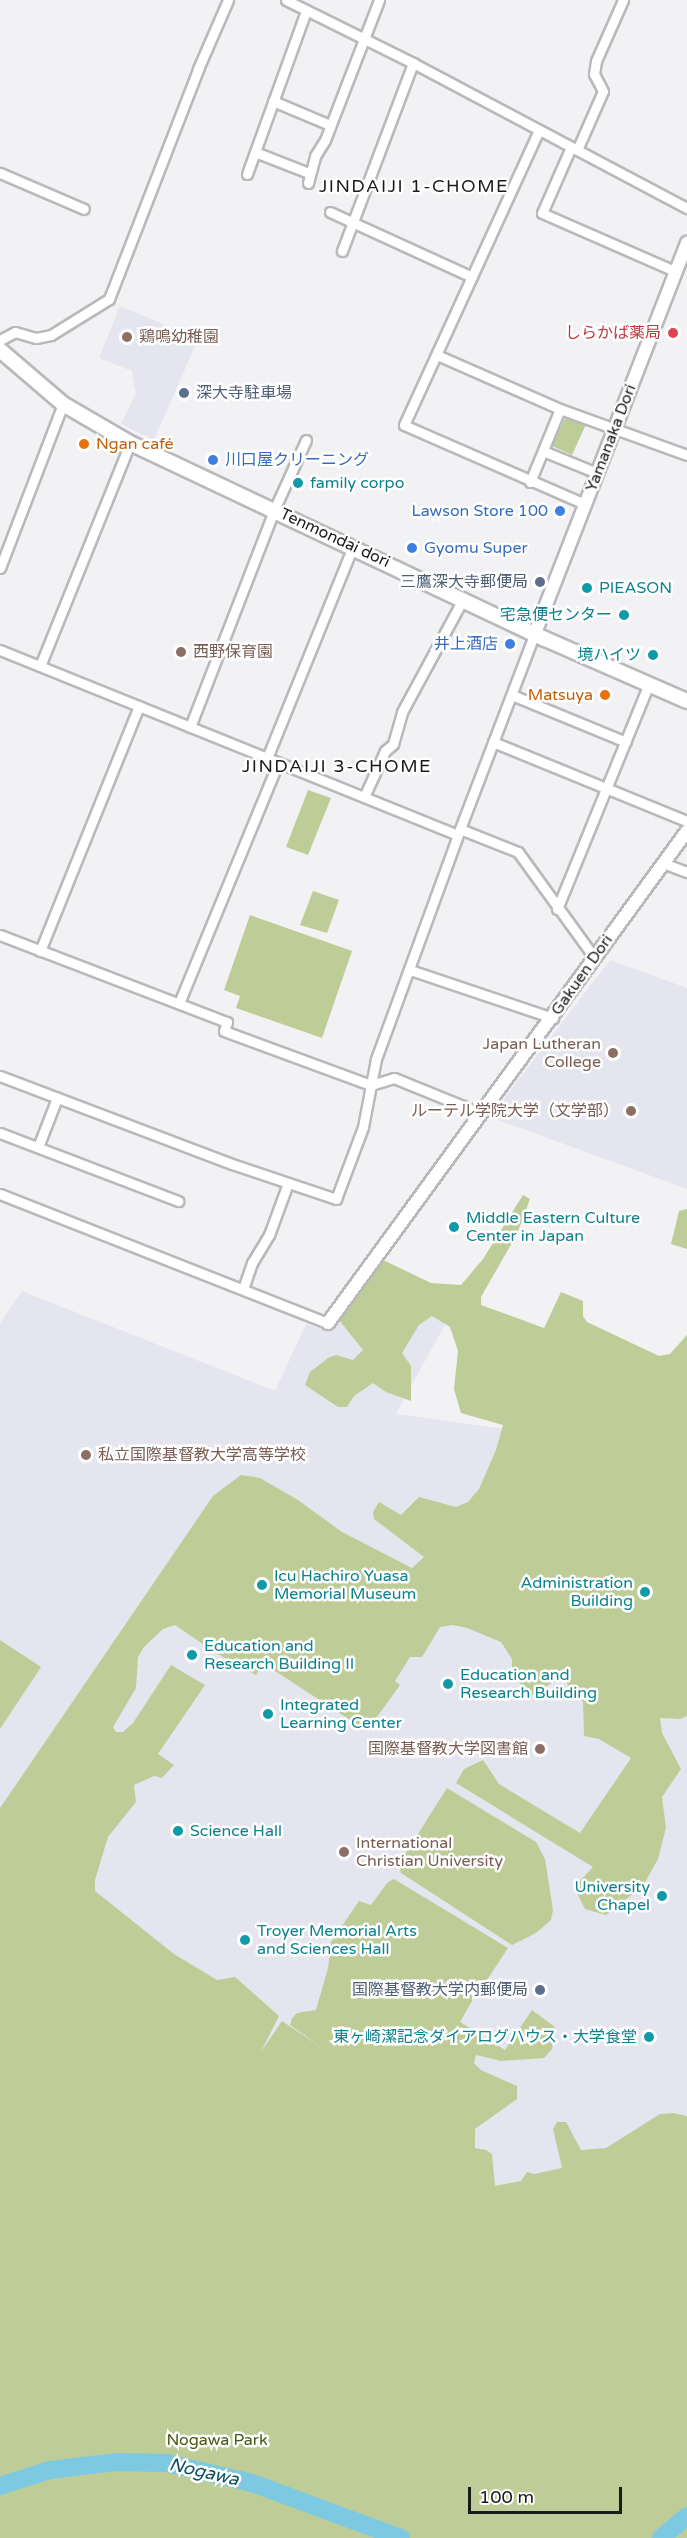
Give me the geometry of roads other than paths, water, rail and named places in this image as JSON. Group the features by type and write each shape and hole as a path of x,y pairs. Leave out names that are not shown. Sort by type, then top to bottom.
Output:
{"main road":[{"name":"Tenmondai dori","path":"0,350 63,404 130,443 535,633 687,701"}],"street":[{"path":"0,340 11,332 36,338 51,335 109,299 198,69 228,0"},
{"path":"286,0 413,63 687,208"},
{"path":"255,153 309,178 379,0"},
{"path":"624,0 596,61 594,74 603,91 542,213 675,271"},
{"path":"247,174 306,11"},
{"path":"342,251 413,63"},
{"path":"273,101 330,125"},
{"path":"540,130 404,425 530,482 585,504"},
{"path":"0,173 84,208"},
{"path":"330,212 472,277"},
{"name":"Yamanaka Dori","path":"535,633 686,245"},
{"path":"437,354 560,409 687,455"},
{"path":"0,568 63,404"},
{"path":"530,482 560,409"},
{"path":"190,727 274,510 306,440"},
{"path":"40,666 130,443"},
{"path":"543,451 597,473"},
{"path":"267,758 353,546"},
{"path":"364,797 385,751 393,744 402,712 464,599"},
{"path":"0,1076 336,1199 363,1127 376,1059 535,633"},
{"path":"0,650 364,797 518,852 557,909 594,957"},
{"path":"557,909 649,684"},
{"path":"512,695 626,742"},
{"path":"40,951 139,706"},
{"path":"493,742 687,821"},
{"path":"179,1003 278,763"},
{"name":"Gakuen Dori","path":"328,1323 480,1113 553,1018 594,957 687,831"},
{"path":"663,863 687,872"},
{"path":"0,935 227,1022 224,1030 371,1085 394,1078 480,1113"},
{"path":"410,970 553,1018"},
{"path":"38,1147 57,1098"},
{"path":"0,1132 178,1201"},
{"path":"243,1289 252,1263 264,1246 288,1183"},
{"path":"0,1194 328,1323"}],"waterway":[{"name":"Nogawa","path":"0,2486 50,2470 116,2462 167,2463 252,2483 401,2538"},
{"name":"Nogawa","path":"661,2538 687,2516"}],"place":[{"name":"しらかば薬局","path":"673,333"},
{"name":"鶏鳴幼稚園","path":"127,337"},
{"name":"深大寺駐車場","path":"184,393"},
{"name":"Ngan café","path":"84,444"},
{"name":"川口屋クリーニング","path":"213,460"},
{"name":"family corpo","path":"298,483"},
{"name":"Lawson Store 100","path":"560,511"},
{"name":"Gyomu Super","path":"412,548"},
{"name":"三鷹深大寺郵便局","path":"540,582"},
{"name":"PIEASON","path":"587,588"},
{"name":"宅急便センター","path":"624,615"},
{"name":"井上酒店","path":"510,644"},
{"name":"西野保育園","path":"181,652"},
{"name":"境ハイツ","path":"653,655"},
{"name":"Matsuya","path":"605,695"},
{"name":"Japan Lutheran College","path":"613,1053"},
{"name":"ルーテル学院大学（文学部）","path":"631,1111"},
{"name":"Middle Eastern Culture Center in Japan","path":"454,1227"},
{"name":"私立国際基督教大学高等学校","path":"86,1455"},
{"name":"Icu Hachiro Yuasa Memorial Museum","path":"262,1585"},
{"name":"Administration Building","path":"645,1592"},
{"name":"Education and Research Building II","path":"192,1655"},
{"name":"Education and Research Building","path":"448,1684"},
{"name":"Integrated Learning Center","path":"268,1714"},
{"name":"国際基督教大学図書館","path":"540,1749"},
{"name":"Science Hall","path":"178,1831"},
{"name":"International Christian University","path":"344,1852"},
{"name":"University Chapel","path":"662,1896"},
{"name":"Troyer Memorial Arts and Sciences Hall","path":"245,1940"},
{"name":"国際基督教大学内郵便局","path":"540,1990"},
{"name":"東ヶ崎潔記念ダイアログハウス・大学食堂","path":"649,2037"}],"district":[{"name":"JINDAIJI 1-CHOME","path":"414,186"},
{"name":"JINDAIJI 3-CHOME","path":"337,766"}],"park label":[{"name":"Nogawa Park","path":"217,2440"}]}
